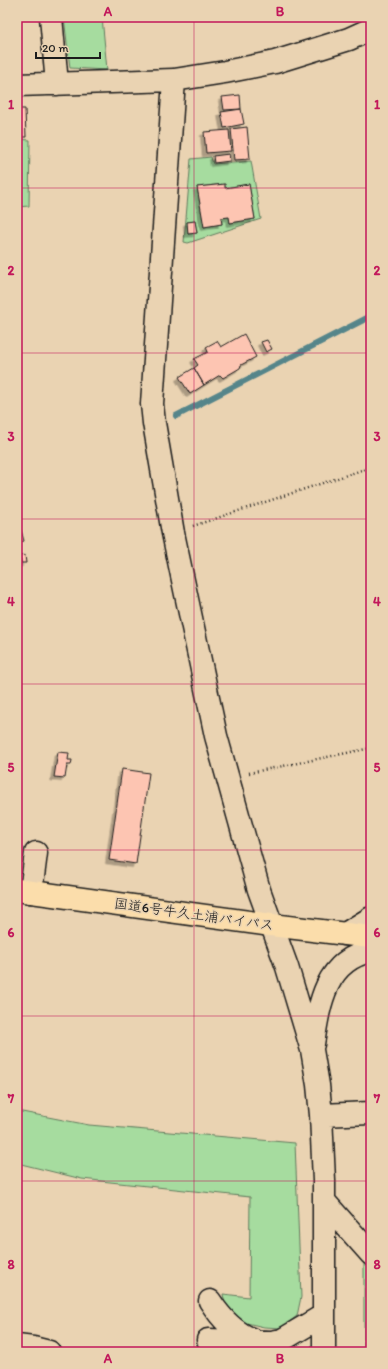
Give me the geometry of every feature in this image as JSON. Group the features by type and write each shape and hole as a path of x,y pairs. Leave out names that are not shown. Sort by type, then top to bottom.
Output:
{"highway":[{"name":"国道6号牛久土浦バイパス","path":"24,891 271,925 371,937"}],"street":[{"path":"50,17 57,84"},
{"path":"17,85 174,80 275,62 349,38 371,29"},
{"path":"174,80 152,404 154,423 173,533 216,736 227,778 228,805 289,973 312,1050 321,1115 324,1201 324,1352"},
{"path":"24,891 36,853"},
{"path":"345,934 371,918"},
{"path":"312,1050 318,1012 332,974 353,957 371,951"},
{"path":"321,1115 371,1113"},
{"path":"324,1201 371,1254"},
{"path":"210,1301 227,1323 240,1333 253,1340 271,1342"},
{"path":"208,1340 271,1342 282,1340 324,1315"},
{"path":"17,1346 49,1352"}],"path":[{"path":"173,533 371,467"},
{"path":"227,778 371,748"}],"green space":[{"path":"64,17 102,17 107,70 70,68"},
{"path":"17,139 30,140 29,206 17,207"},
{"path":"211,157 213,164 251,161 261,219 188,243 184,242 191,159","holes":["224,184 225,188 249,184 255,219 230,223 229,217 221,218 222,224 204,227 197,187","195,221 197,233 188,234 187,222"]},
{"path":"17,1111 89,1125 295,1143 301,1297 297,1316 281,1328 264,1327 242,1322 226,1311 223,1294 249,1297 250,1197 82,1179 17,1163"},
{"path":"364,1256 371,1266 371,1352 364,1352"}],"building":[{"path":"240,95 241,109 224,110 222,97"},
{"path":"17,109 25,109 26,137 17,137"},
{"path":"241,109 244,124 224,128 221,112"},
{"path":"247,127 250,159 234,160 231,129"},
{"path":"229,130 231,151 206,153 204,132"},
{"path":"229,154 230,161 214,163 213,156"},
{"path":"225,184 225,188 249,184 255,219 230,223 229,217 221,218 222,224 204,227 197,187"},
{"path":"195,221 197,233 188,234 187,222"},
{"path":"244,334 256,357 241,365 240,368 223,378 220,375 204,385 194,368 198,365 194,359 208,352 206,347 217,341 221,347"},
{"path":"267,340 272,349 266,352 261,342"},
{"path":"194,368 204,385 190,394 179,377"},
{"path":"21,530 24,541 17,543 17,531"},
{"path":"17,541 20,556 17,556"},
{"path":"25,555 26,563 21,563 20,556"},
{"path":"17,556 20,556 21,563 17,563"},
{"path":"58,752 69,753 68,760 72,760 71,765 67,765 65,778 54,777"},
{"path":"122,769 149,773 136,864 109,860"}],"waterway":[{"path":"176,416 371,316"}]}
